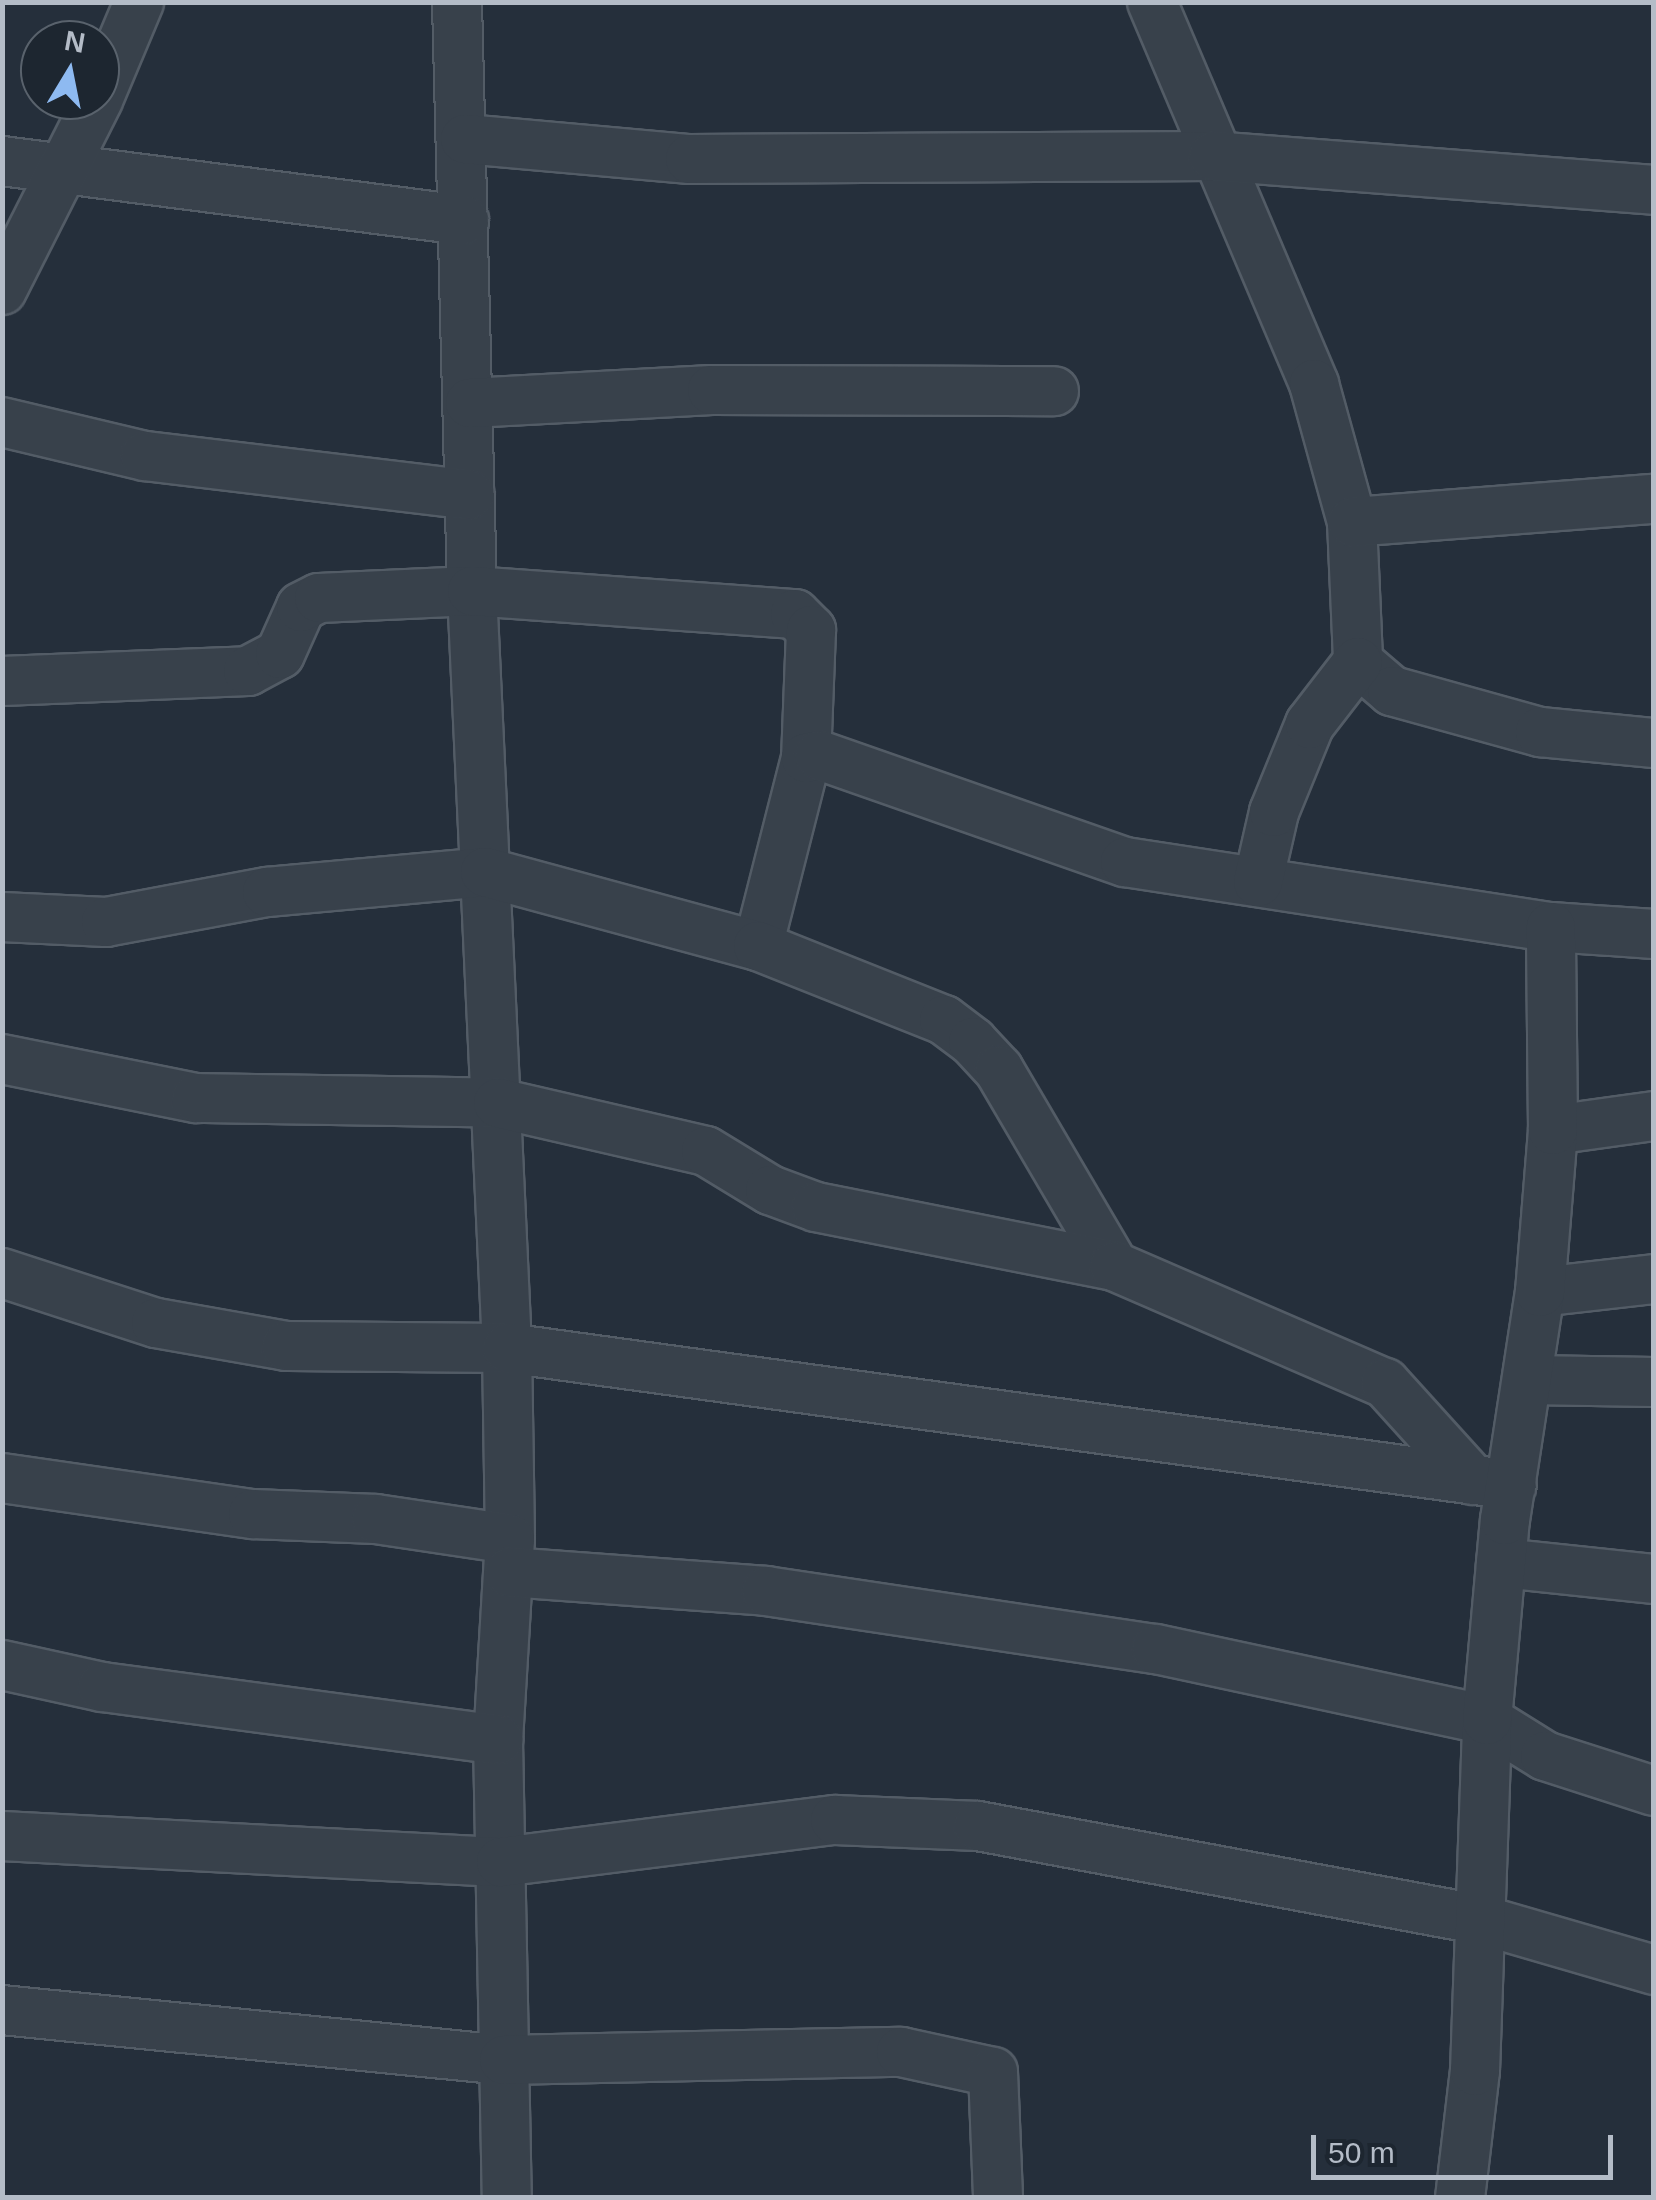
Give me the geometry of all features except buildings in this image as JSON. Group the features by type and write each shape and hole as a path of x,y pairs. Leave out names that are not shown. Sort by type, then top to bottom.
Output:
{"street":[{"path":"120,49 140,2"},
{"path":"457,2 465,139 472,591 508,1348 510,1556 498,1740 507,2198"},
{"path":"1152,2 1212,156 1314,384 1352,522 1358,662 1310,724 1274,812 1258,882"},
{"path":"2,290 69,168 90,120"},
{"path":"465,139 690,159 1212,156 1654,190"},
{"path":"2,161 464,220"},
{"path":"470,403 712,390 1054,391"},
{"path":"2,422 145,456 470,495"},
{"path":"1352,522 1654,499"},
{"path":"2,680 248,671 280,654 301,607 319,598 472,591 795,614 811,630 806,758 758,946"},
{"path":"1358,662 1392,692 1540,732 1654,743"},
{"path":"806,758 819,755 1125,862 1550,927 1654,934"},
{"path":"2,917 106,922 267,892 485,872 758,946 944,1020 973,1042 999,1070 1114,1266"},
{"path":"1460,2198 1476,2071 1486,1720 1502,1562 1493,1482 1528,1380 1540,1292 1553,1130 1550,927"},
{"path":"2,1058 196,1098 498,1103 706,1152 770,1190 816,1207 1114,1266 1386,1383 1493,1482"},
{"path":"1553,1130 1654,1116"},
{"path":"2,1274 156,1323 221,1337 286,1346 508,1348 1493,1482"},
{"path":"1540,1292 1654,1279"},
{"path":"1528,1380 1654,1382"},
{"path":"2,1478 254,1514 376,1519 510,1556 948,1614 1156,1649 1486,1720 1545,1756 1654,1791"},
{"path":"1502,1562 1654,1579"},
{"path":"2,1665 102,1688 498,1740"},
{"path":"2,1836 501,1862 835,1820 978,1826 1482,1920 1654,1970"},
{"path":"2,2010 504,2060 901,2052 992,2072 998,2198"}]}
